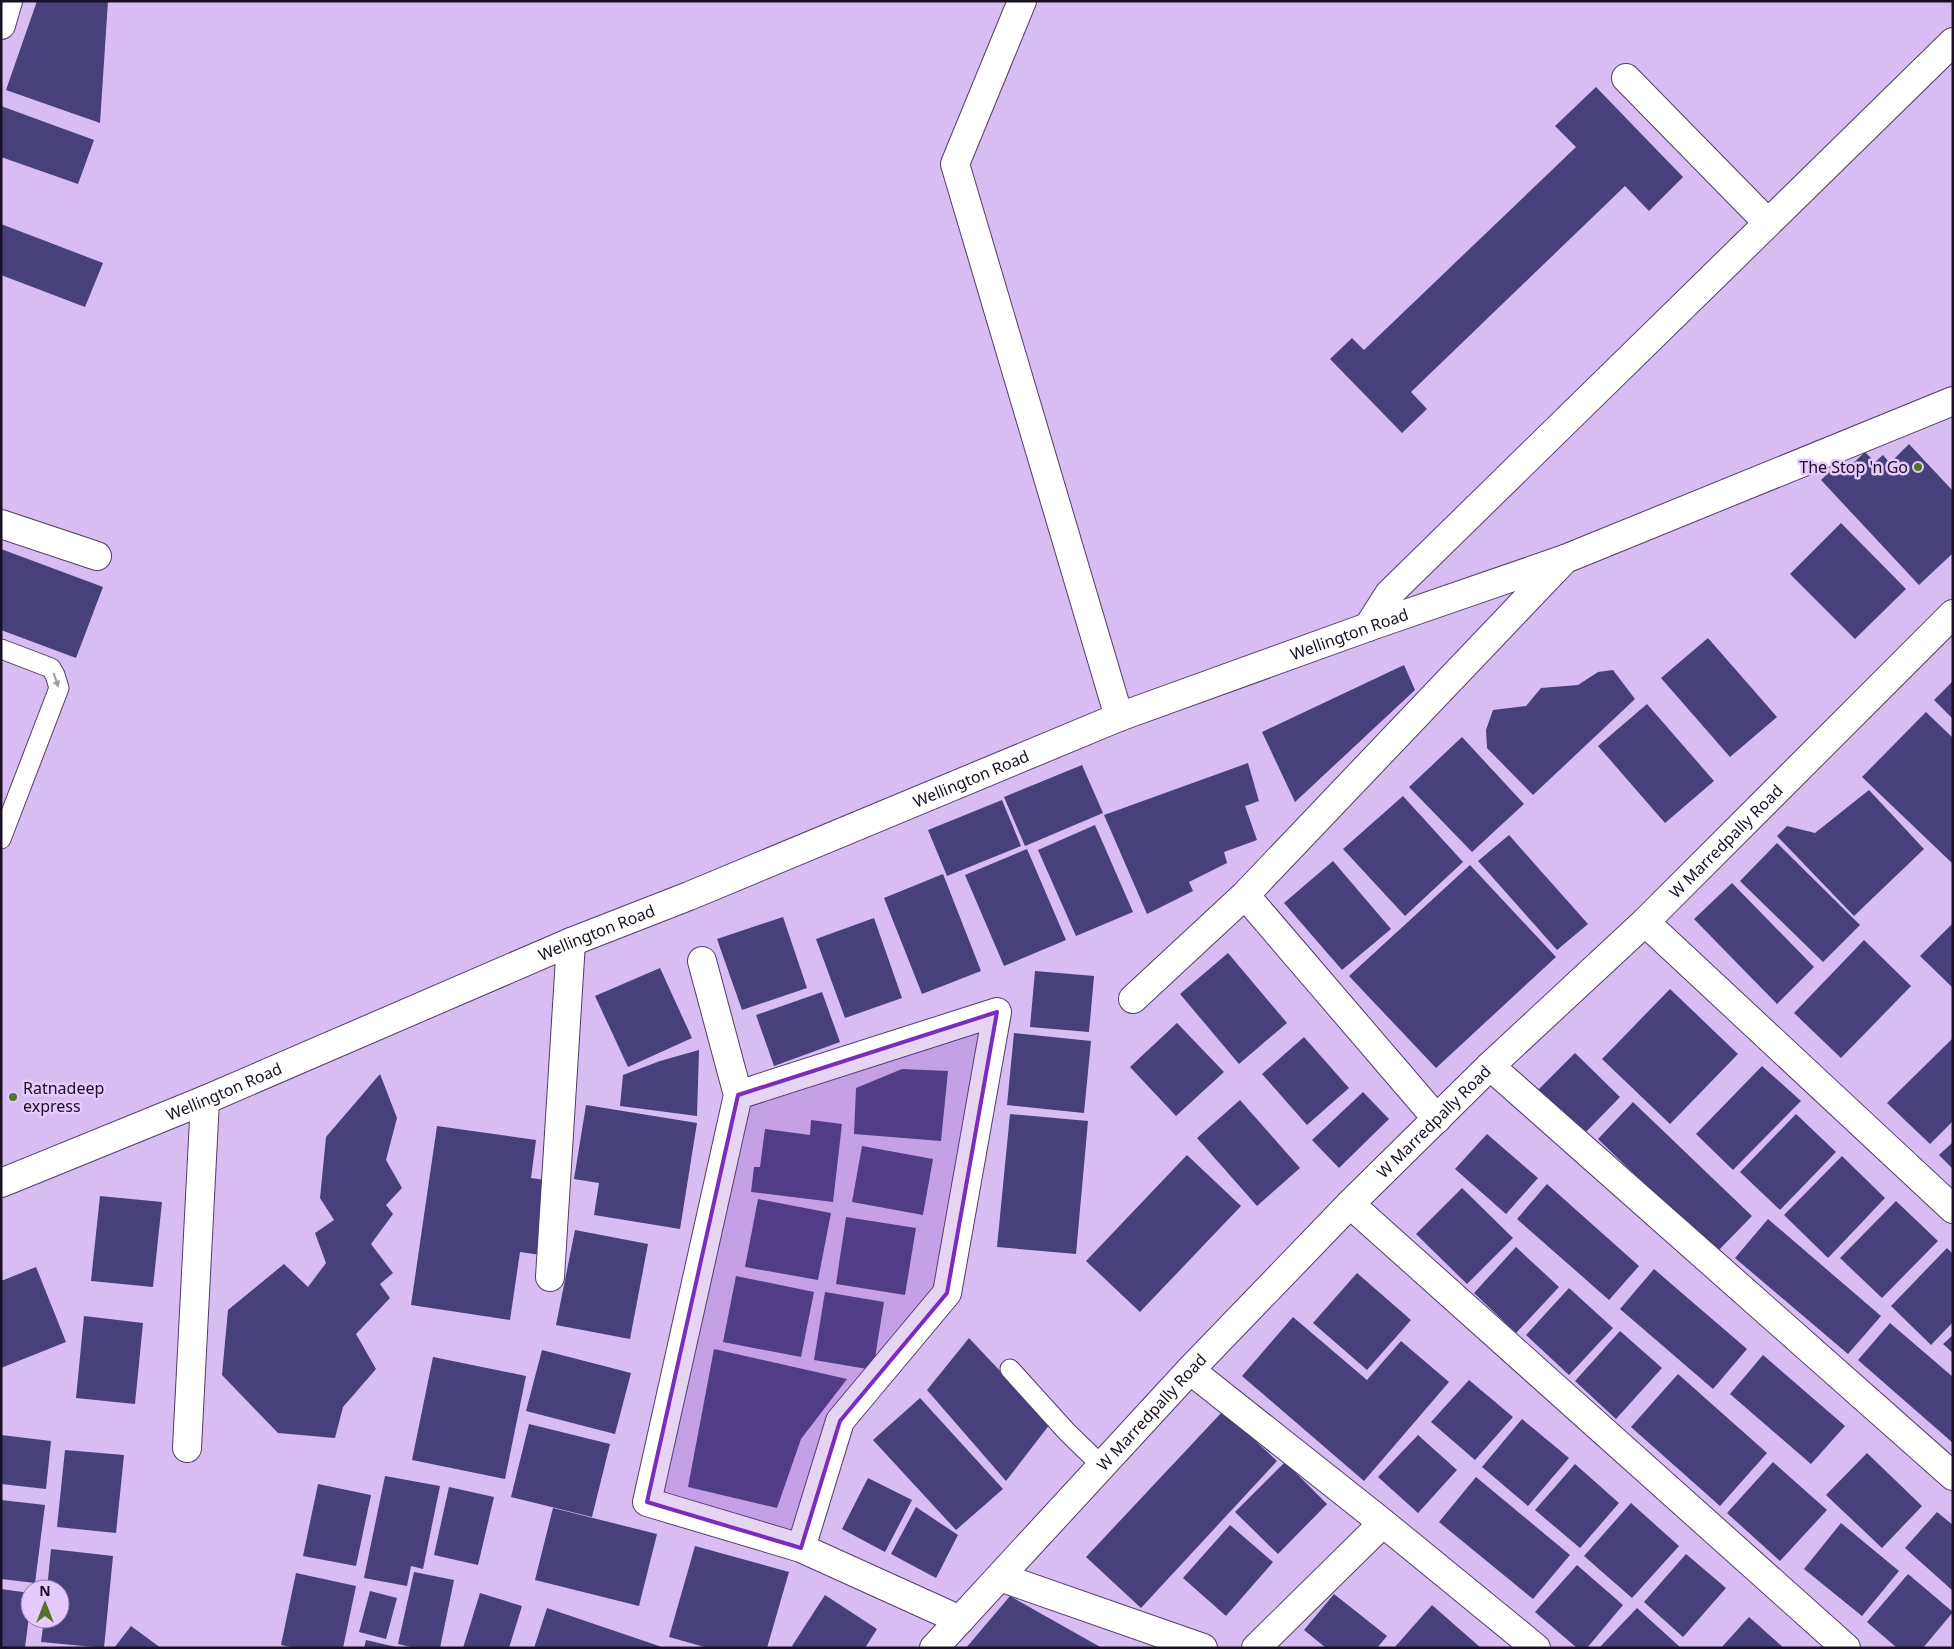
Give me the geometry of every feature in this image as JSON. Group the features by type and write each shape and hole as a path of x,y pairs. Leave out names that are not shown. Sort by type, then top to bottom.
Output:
{"street":[{"path":"1,25 8,1"},
{"path":"1022,1 955,164 1119,717"},
{"path":"1368,627 1389,594 1953,42"},
{"path":"1626,78 1768,222"},
{"name":"Wellington Road","path":"1,1183 205,1100 571,942 689,896 1119,717 1368,627 1564,560 1953,401"},
{"path":"1,524 97,556"},
{"path":"1133,999 1245,895 1564,560"},
{"name":"W Marredpally Road","path":"934,1648 1190,1370 1350,1204 1490,1066 1645,922 1953,614"},
{"path":"1245,895 1437,1119"},
{"path":"1645,922 1953,1208"},
{"path":"550,1277 571,942"},
{"path":"702,962 738,1095 647,1502 801,1548 960,1620"},
{"path":"738,1095 997,1012 947,1293 840,1421 801,1548"},
{"path":"1490,1066 1953,1476"},
{"path":"187,1448 205,1100"},
{"path":"1350,1204 1846,1648"},
{"path":"1190,1370 1383,1523 1536,1648"},
{"path":"1256,1648 1383,1523"},
{"path":"1000,1577 1203,1648"}],"lane":[{"path":"1,649 51,668 59,688 1,839"},
{"path":"1010,1369 1102,1466"}],"highlighted area":[{"path":"997,1012 947,1293 840,1421 801,1548 647,1502 738,1095"}],"building":[{"path":"37,1 108,1 100,123 6,90"},
{"path":"1596,87 1683,177 1649,211 1625,186 1411,392 1427,409 1402,433 1330,359 1352,338 1364,350 1576,147 1555,126"},
{"path":"1,106 94,140 78,184 1,157"},
{"path":"1,224 103,263 85,307 1,275"},
{"path":"1909,444 1953,491 1953,553 1919,585 1821,480 1839,463 1846,470 1865,452 1875,462 1883,455 1890,463"},
{"path":"1841,523 1906,589 1855,639 1790,574"},
{"path":"1,549 103,587 76,658 1,630"},
{"path":"1708,638 1777,717 1730,757 1661,678"},
{"path":"1404,665 1415,690 1295,802 1262,732"},
{"path":"1613,670 1635,699 1533,795 1487,748 1486,730 1493,710 1526,706 1541,688 1578,685 1598,672"},
{"path":"1953,681 1953,719 1934,700"},
{"path":"1647,704 1714,781 1665,823 1598,746"},
{"path":"1926,712 1953,738 1953,864 1862,777"},
{"path":"1462,737 1524,804 1472,852 1409,787"},
{"path":"1248,763 1259,801 1245,806 1257,840 1224,852 1227,863 1189,882 1193,891 1147,914 1104,815"},
{"path":"1082,765 1103,813 1025,846 1004,797"},
{"path":"1869,790 1924,849 1854,916 1777,836 1787,826 1815,833"},
{"path":"1403,796 1463,862 1405,916 1343,849"},
{"path":"1002,800 1021,846 947,876 928,830"},
{"path":"1095,825 1133,912 1076,936 1038,850"},
{"path":"1509,835 1588,924 1557,950 1478,861"},
{"path":"1777,843 1860,925 1823,962 1740,881"},
{"path":"1027,849 1066,940 1004,966 965,875"},
{"path":"1333,861 1391,929 1342,970 1284,903"},
{"path":"1470,865 1556,957 1436,1068 1349,976"},
{"path":"943,874 981,971 922,994 884,898"},
{"path":"1732,883 1814,967 1777,1004 1694,919"},
{"path":"783,917 807,988 742,1010 717,939"},
{"path":"874,918 902,998 845,1018 816,939"},
{"path":"1953,923 1953,988 1920,956"},
{"path":"1864,940 1911,986 1841,1058 1794,1013"},
{"path":"1228,953 1287,1023 1239,1064 1180,994"},
{"path":"660,968 692,1038 628,1067 595,996"},
{"path":"1035,971 1094,976 1089,1032 1030,1027"},
{"path":"1670,989 1738,1054 1670,1124 1602,1059"},
{"path":"822,992 840,1042 774,1066 756,1015"},
{"path":"1177,1023 1224,1072 1176,1116 1130,1067"},
{"path":"1014,1033 1091,1041 1084,1113 1007,1105"},
{"path":"1304,1037 1349,1088 1307,1125 1262,1074"},
{"path":"1953,1038 1953,1121 1930,1144 1887,1103"},
{"path":"699,1050 697,1116 620,1106 623,1075 660,1061"},
{"path":"1575,1053 1620,1097 1581,1137 1535,1093"},
{"path":"1762,1066 1801,1101 1733,1170 1696,1134"},
{"path":"902,1069 948,1071 941,1141 854,1134 856,1088"},
{"path":"380,1074 397,1118 386,1160 402,1188 386,1205 393,1214 371,1244 393,1273 380,1284 390,1298 356,1334 376,1369 343,1407 335,1438 278,1433 222,1375 228,1310 284,1264 308,1287 326,1263 315,1233 334,1220 320,1198 326,1137"},
{"path":"1363,1092 1389,1119 1339,1168 1312,1140"},
{"path":"1240,1100 1300,1168 1257,1206 1197,1138"},
{"path":"1633,1102 1752,1216 1716,1253 1598,1139"},
{"path":"586,1105 697,1123 680,1229 594,1215 599,1183 574,1179"},
{"path":"1010,1114 1088,1121 1076,1254 997,1247"},
{"path":"1796,1114 1836,1152 1780,1210 1740,1172"},
{"path":"811,1120 842,1124 833,1202 751,1192 754,1167 760,1167 765,1129 810,1135"},
{"path":"437,1126 536,1140 531,1178 552,1181 541,1255 520,1252 510,1320 411,1305"},
{"path":"1487,1134 1538,1178 1506,1214 1455,1169"},
{"path":"1953,1142 1953,1169 1939,1155"},
{"path":"862,1146 933,1159 923,1215 852,1202"},
{"path":"1187,1155 1241,1206 1140,1312 1086,1261"},
{"path":"1842,1156 1885,1198 1828,1258 1784,1215"},
{"path":"1547,1184 1639,1266 1609,1300 1517,1219"},
{"path":"1462,1188 1513,1238 1467,1284 1416,1234"},
{"path":"100,1196 162,1202 153,1287 91,1281"},
{"path":"758,1199 831,1213 818,1280 745,1267"},
{"path":"1896,1201 1938,1241 1882,1298 1840,1258"},
{"path":"846,1217 916,1228 905,1295 836,1284"},
{"path":"1768,1219 1881,1316 1848,1354 1735,1258"},
{"path":"575,1230 648,1244 630,1339 556,1325"},
{"path":"1516,1247 1559,1287 1516,1333 1474,1293"},
{"path":"1947,1248 1953,1254 1953,1322 1931,1345 1891,1306"},
{"path":"36,1267 66,1342 1,1368 1,1281"},
{"path":"1654,1269 1747,1349 1713,1389 1620,1309"},
{"path":"1357,1273 1411,1320 1367,1370 1313,1323"},
{"path":"736,1276 814,1292 801,1357 723,1342"},
{"path":"1569,1288 1613,1328 1569,1375 1526,1335"},
{"path":"825,1292 884,1302 873,1370 814,1360"},
{"path":"84,1316 143,1323 135,1404 76,1398"},
{"path":"1293,1317 1367,1380 1401,1341 1449,1382 1364,1481 1242,1376"},
{"path":"1890,1323 1953,1377 1953,1443 1858,1360"},
{"path":"1620,1331 1662,1368 1616,1419 1575,1381"},
{"path":"1953,1335 1953,1353 1943,1344"},
{"path":"969,1338 1050,1424 1006,1481 927,1390"},
{"path":"714,1349 847,1379 801,1439 777,1508 688,1487"},
{"path":"542,1350 631,1373 615,1434 526,1411"},
{"path":"1763,1355 1845,1426 1811,1464 1730,1394"},
{"path":"433,1357 526,1376 505,1479 412,1460"},
{"path":"1678,1374 1767,1453 1720,1506 1631,1427"},
{"path":"1469,1380 1513,1417 1475,1460 1431,1422"},
{"path":"920,1398 1003,1489 956,1530 873,1440"},
{"path":"1223,1411 1277,1461 1141,1608 1086,1557"},
{"path":"1522,1419 1569,1458 1528,1506 1482,1467"},
{"path":"529,1424 610,1444 592,1517 511,1497"},
{"path":"1,1435 51,1441 46,1489 1,1484"},
{"path":"1418,1435 1457,1470 1418,1513 1378,1477"},
{"path":"65,1450 124,1455 116,1533 57,1527"},
{"path":"1867,1453 1922,1506 1882,1548 1826,1495"},
{"path":"1285,1462 1327,1504 1278,1554 1235,1512"},
{"path":"1773,1462 1827,1510 1780,1561 1727,1513"},
{"path":"1575,1464 1619,1503 1580,1548 1535,1510"},
{"path":"385,1476 440,1486 423,1569 411,1566 407,1586 364,1578"},
{"path":"1476,1477 1570,1555 1533,1599 1439,1522"},
{"path":"868,1478 912,1500 885,1552 842,1529"},
{"path":"318,1484 371,1495 356,1566 303,1556"},
{"path":"449,1487 494,1497 478,1565 434,1555"},
{"path":"1,1500 45,1505 36,1579 20,1579 20,1581 1,1579"},
{"path":"1631,1503 1679,1546 1632,1598 1584,1556"},
{"path":"916,1507 958,1535 936,1578 891,1554"},
{"path":"553,1508 657,1534 639,1606 535,1580"},
{"path":"1937,1512 1953,1525 1953,1591 1905,1548"},
{"path":"1841,1523 1899,1571 1862,1616 1804,1569"},
{"path":"1230,1525 1273,1562 1226,1616 1183,1578"},
{"path":"695,1546 789,1572 767,1648 708,1648 669,1637"},
{"path":"51,1549 113,1556 104,1648 41,1642 43,1629 70,1629 70,1579 48,1579"},
{"path":"1686,1554 1726,1588 1683,1637 1644,1602"},
{"path":"1577,1565 1623,1605 1587,1648 1577,1648 1535,1612"},
{"path":"414,1572 454,1580 440,1648 415,1648 398,1644"},
{"path":"296,1573 356,1586 343,1648 295,1648 281,1645"},
{"path":"1908,1574 1953,1612 1923,1648 1897,1648 1867,1622"},
{"path":"1,1589 20,1592 20,1629 27,1629 25,1648 1,1648"},
{"path":"370,1591 397,1598 386,1639 359,1632"},
{"path":"480,1593 522,1606 509,1648 463,1648"},
{"path":"1334,1594 1387,1636 1377,1648 1326,1648 1304,1630"},
{"path":"825,1595 877,1629 865,1648 794,1648 792,1646"},
{"path":"1010,1596 1102,1648 966,1648"},
{"path":"1432,1605 1481,1648 1394,1648"},
{"path":"547,1608 662,1647 662,1648 534,1648"},
{"path":"1637,1608 1681,1648 1599,1648"},
{"path":"1749,1617 1784,1648 1721,1648"},
{"path":"131,1626 161,1648 114,1648"},
{"path":"366,1640 396,1647 396,1648 364,1648"}],"place":[{"name":"The Stop 'n Go","path":"1918,467"},
{"name":"Ratnadeep express","path":"13,1097"}]}
